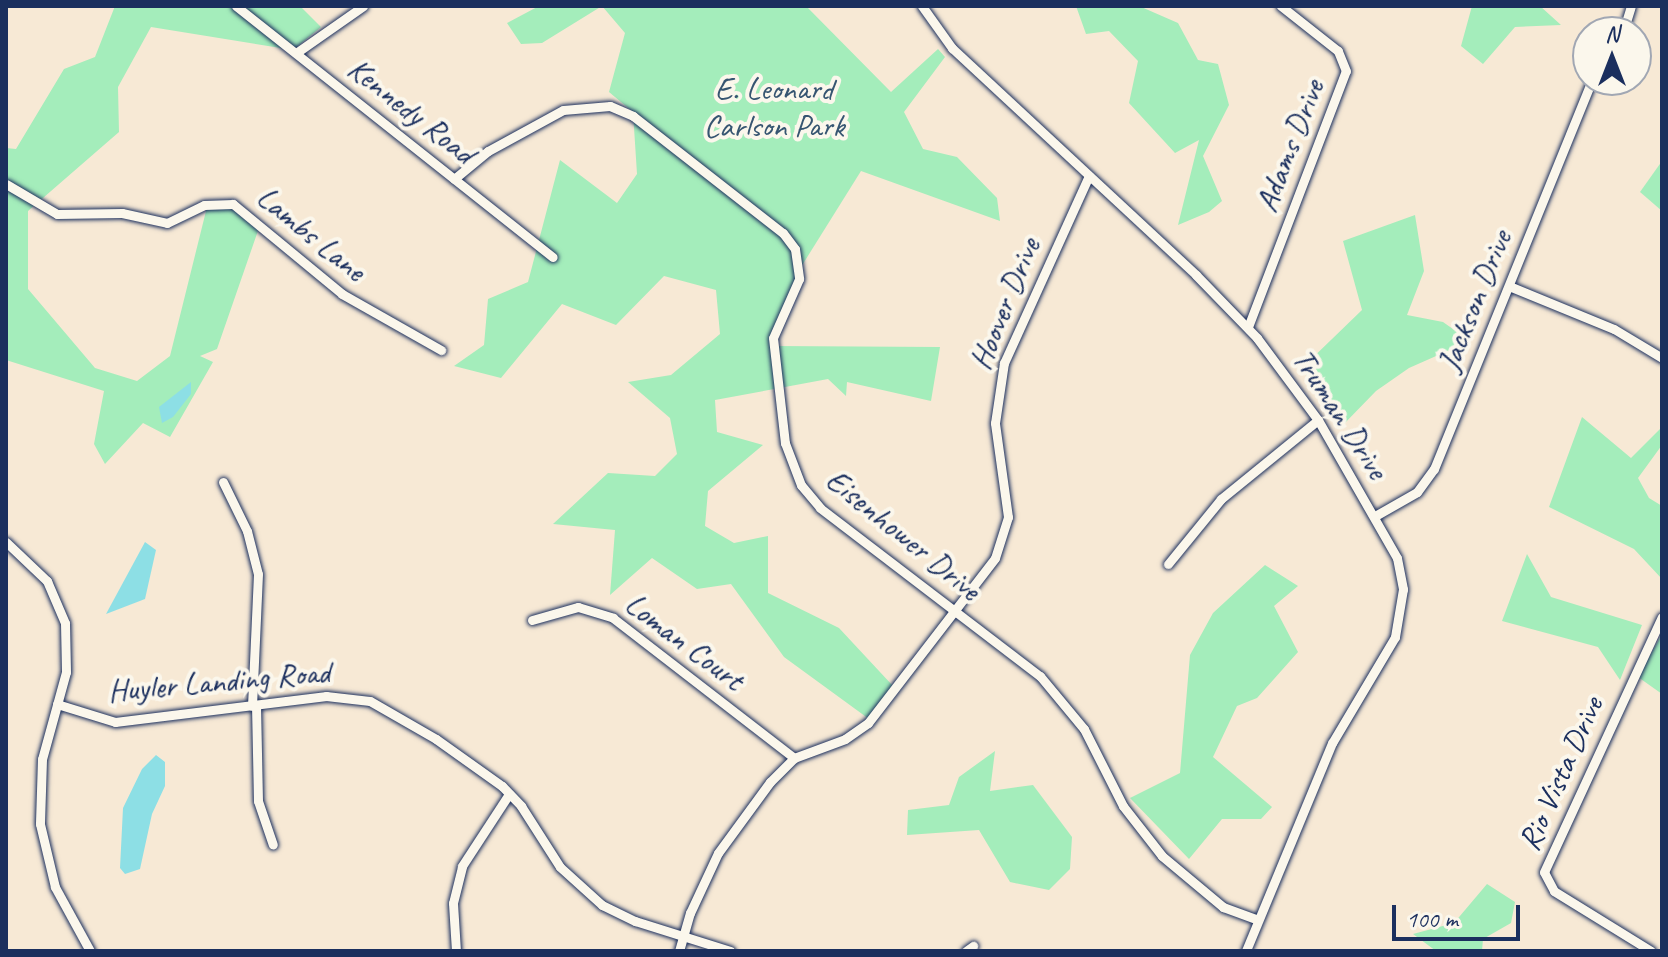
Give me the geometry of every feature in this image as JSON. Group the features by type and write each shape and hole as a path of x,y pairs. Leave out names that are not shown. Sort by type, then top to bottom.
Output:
{"street":[{"name":"Kennedy Road","path":"236,6 553,257"},
{"path":"296,53 363,6"},
{"name":"Truman Drive","path":"922,6 952,48 1248,327 1318,420 1375,516 1401,573 1400,622 1388,652 1332,743 1246,951"},
{"name":"Adams Drive","path":"1248,327 1346,71 1338,51 1281,6"},
{"name":"Jackson Drive","path":"1375,516 1417,492 1434,469 1586,96"},
{"name":"Eisenhower Drive","path":"454,179 488,151 563,110 610,106 633,116 783,233 795,249 800,269 773,338 785,443 794,472 820,508 1026,662 1057,693 1084,729 1123,806 1162,856 1223,907 1258,920"},
{"name":"Hoover Drive","path":"679,951 681,937 728,837 794,758 845,739 868,723 995,558 1005,532 1007,502 995,423 999,382 1017,329 1089,176"},
{"name":"Lambs Lane","path":"6,184 57,214 122,213 167,223 204,205 233,204 342,294 441,350"},
{"path":"1509,286 1614,329 1662,358"},
{"path":"1168,564 1221,499 1318,420"},
{"path":"223,482 247,531 258,574 254,706 258,801 273,845"},
{"path":"6,542 38,569 60,608 68,655 42,759 40,824 55,887 90,951"},
{"name":"Loman Court","path":"532,620 578,607 613,618 794,758"},
{"name":"Rio Vista Drive","path":"1651,951 1554,891 1544,872 1662,617"},
{"name":"Huyler Landing Road","path":"57,704 115,722 326,696 370,701 436,739 509,794 560,867 587,894 618,914 730,951"},
{"path":"456,951 453,903 462,866 509,794"}],"green space":[{"path":"115,6 300,6 321,27 293,50 151,27 118,87 119,132 28,211 28,289 95,368 137,381 170,356 208,203 236,204 260,225 217,349 200,356 213,362 170,437 143,423 105,464 94,444 104,391 6,360 6,148 16,149 64,69 95,57"},
{"path":"539,6 602,6 542,43 521,44 507,23"},
{"name":"E. Leonard Carlson Park","path":"602,6 806,6 891,92 938,49 945,57 904,112 923,149 957,157 997,198 1000,221 861,171 801,267 774,346 940,347 931,401 847,382 846,396 828,379 715,400 717,432 763,445 708,491 705,526 734,543 768,536 768,593 839,628 893,686 869,719 784,657 731,584 697,589 652,558 610,595 615,530 553,524 608,473 655,476 677,454 670,418 628,382 671,375 720,334 716,290 664,276 616,325 562,304 501,378 454,366 484,345 488,299 528,282 560,160 617,203 637,174 633,112 609,92 625,33"},
{"path":"1076,6 1139,6 1178,23 1198,60 1218,64 1229,105 1203,156 1222,201 1209,212 1178,225 1199,140 1175,153 1129,103 1138,61 1109,31 1086,34"},
{"path":"1472,6 1540,6 1561,25 1515,27 1483,64 1461,46"},
{"path":"1662,161 1662,211 1640,192"},
{"path":"1415,215 1424,271 1407,315 1443,322 1470,341 1409,368 1376,391 1341,427 1302,368 1362,310 1343,241"},
{"path":"1582,417 1631,458 1662,427 1662,445 1638,478 1649,498 1662,506 1662,579 1634,549 1549,507"},
{"path":"1527,554 1551,597 1642,625 1620,680 1598,647 1502,621"},
{"path":"1265,565 1298,586 1274,606 1298,652 1257,698 1237,706 1213,757 1272,807 1261,819 1222,819 1189,859 1130,798 1180,773 1190,655 1213,613"},
{"path":"1662,634 1662,694 1638,677"},
{"path":"995,751 990,791 1033,785 1072,837 1070,869 1049,890 1010,882 979,830 907,835 908,810 949,805 959,777"},
{"path":"1487,884 1515,902 1511,923 1483,939 1482,951 1436,951 1413,934 1454,923"}],"water":[{"path":"191,382 191,394 173,417 162,423 159,407"},
{"path":"145,542 156,550 145,599 106,614"},
{"path":"156,755 165,762 165,786 152,814 140,869 125,874 120,868 123,808 142,769"}]}
